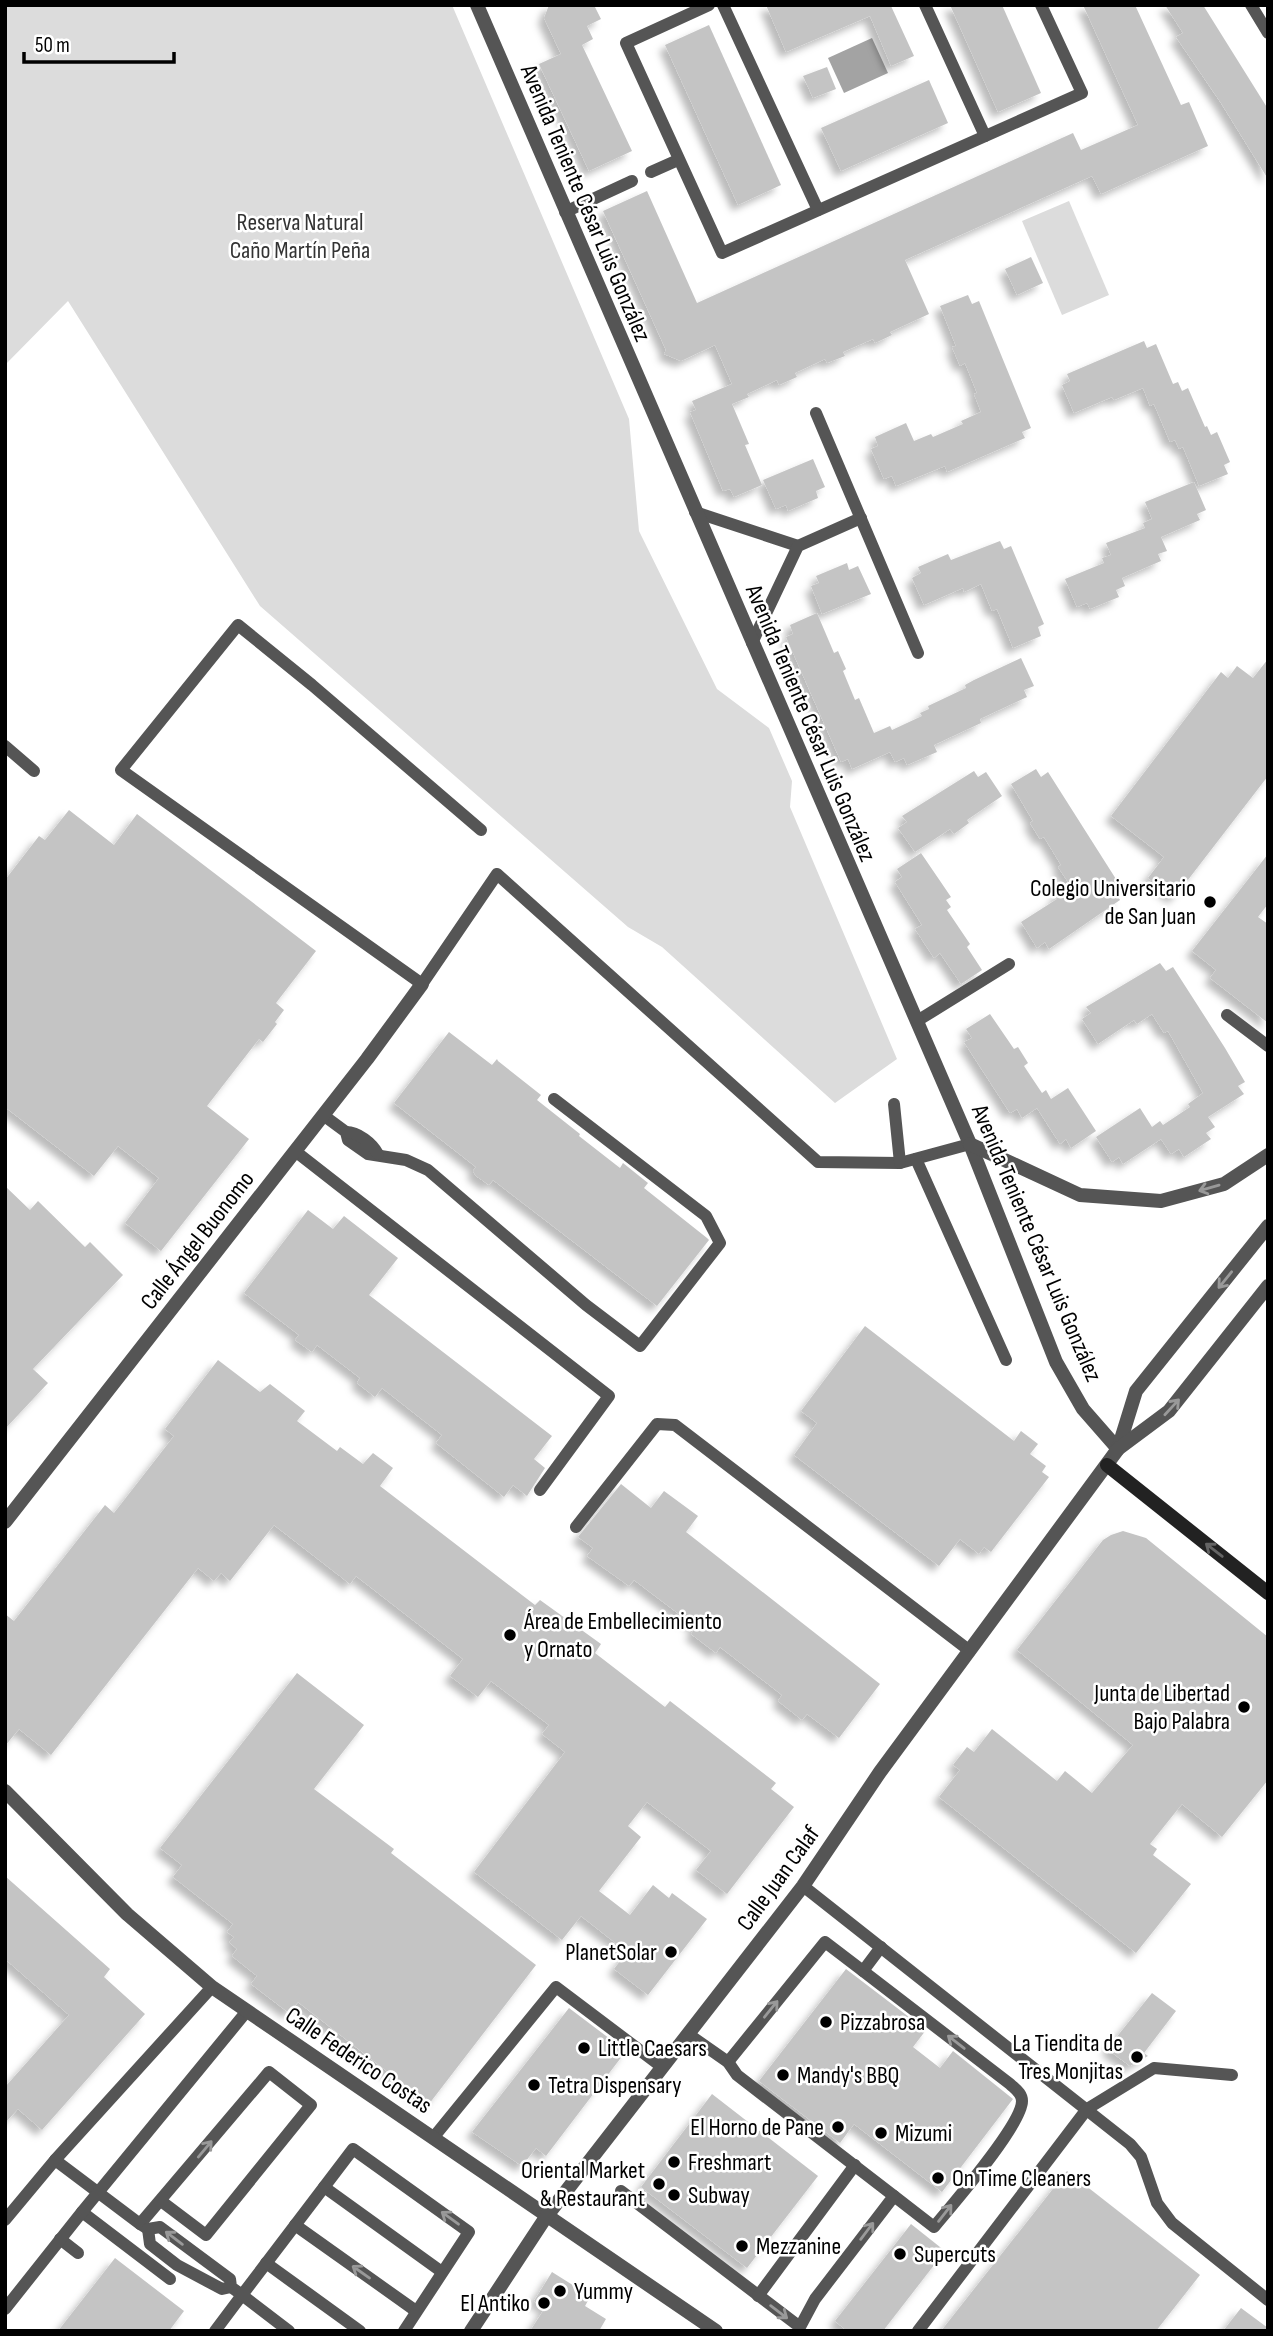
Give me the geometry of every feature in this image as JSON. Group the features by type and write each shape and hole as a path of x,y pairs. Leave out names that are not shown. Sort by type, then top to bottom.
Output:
{"street":[{"name":"Avenida Teniente César Luis González","path":"477,5 970,1144 1056,1362 1083,1409 1118,1449"},
{"name":"Calle Ángel Buonomo","path":"5,1522 422,984"},
{"path":"970,1144 1080,1195 1161,1202 1224,1184 1268,1155"},
{"path":"1118,1449 1136,1391 1268,1226"},
{"path":"1118,1449 1170,1411 1268,1286"},
{"name":"Calle Juan Calaf","path":"471,2331 546,2217 803,1886 880,1772 1118,1449"},
{"path":"1107,1465 1268,1593"},
{"name":"Calle Federico Costas","path":"5,1791 127,1914 212,1987 716,2331"}],"lane":[{"path":"709,5 626,43 722,253 1082,93 1041,5"},
{"path":"723,5 818,210"},
{"path":"925,5 985,136"},
{"path":"1251,5 1268,33"},
{"path":"652,172 678,160"},
{"path":"565,212 632,181"},
{"path":"816,413 918,653"},
{"path":"695,512 798,546"},
{"path":"752,643 798,546 861,518"},
{"path":"481,830 239,625 121,770 422,984 497,874 818,1162 900,1163 970,1144"},
{"path":"5,746 34,771"},
{"path":"916,1021 1009,964"},
{"path":"1227,1016 1268,1046"},
{"path":"323,1115 346,1132 348,1140 368,1154 406,1160 428,1170 586,1305 640,1346 720,1243 706,1216 554,1099"},
{"path":"894,1104 900,1163"},
{"path":"295,1151 609,1396 540,1490"},
{"path":"916,1159 1006,1360"},
{"path":"576,1527 657,1424 675,1425 970,1651"},
{"path":"803,1886 1130,2144 1141,2157 1157,2203 1172,2223 1268,2300"},
{"path":"688,2034 728,2062 737,2075 934,2227 1013,2126 1022,2101 1020,2093 1010,2084 825,1942 728,2062"},
{"path":"863,1971 881,1947"},
{"path":"5,2220 55,2160 212,1987"},
{"path":"433,2138 556,1987 662,2067"},
{"path":"5,2309 247,2011"},
{"path":"918,2331 1087,2109 1154,2068 1232,2075"},
{"path":"144,2227 161,2201 270,2072 311,2105 206,2235 161,2201"},
{"path":"215,2331 237,2291 266,2263 353,2149 469,2232 404,2331"},
{"path":"55,2160 144,2227 150,2244 184,2269 222,2289 237,2291"},
{"path":"758,2296 855,2165"},
{"path":"324,2187 442,2272"},
{"path":"621,2190 801,2330 815,2300 894,2196"},
{"path":"82,2212 170,2279"},
{"path":"295,2225 416,2311"},
{"path":"144,2227 160,2227 230,2279 237,2291 289,2331"},
{"path":"60,2239 78,2253"},
{"path":"184,2269 196,2254"},
{"path":"266,2263 360,2331"}],"green space":[{"name":"Reserva Natural Caño Martín Peña","path":"5,5 452,5 629,419 639,531 717,689 769,728 792,781 790,807 897,1059 835,1103 662,947 628,927 260,606 68,301 5,365"},
{"path":"1069,201 1109,295 1062,315 1022,221"}],"shaded area":[{"path":"872,38 888,73 844,93 828,58"}],"building":[{"path":"549,5 594,5 601,19 587,26 593,39 582,45 632,151 589,171 539,64 561,54 544,18"},
{"path":"766,5 894,5 891,6 914,56 891,66 870,16 786,52"},
{"path":"950,5 1002,5 1041,93 998,112"},
{"path":"1083,5 1135,5 1181,105 1189,102 1208,146 1101,194 1092,176 905,260 929,314 890,332 892,335 875,343 873,339 843,352 845,356 827,363 825,359 795,373 797,377 779,385 777,380 732,404 762,485 734,497 730,489 723,491 690,412 696,410 692,401 732,384 715,345 681,361 664,354 666,350 603,211 647,191 697,303 1073,133 1081,150 1138,125"},
{"path":"1165,5 1203,5 1268,109 1268,179 1176,37 1183,33"},
{"path":"709,25 781,185 738,205 665,45"},
{"path":"827,67 836,89 813,98 803,76"},
{"path":"929,80 948,123 841,171 821,128"},
{"path":"1031,257 1043,283 1017,295 1005,269"},
{"path":"968,295 972,304 979,301 1031,428 1022,432 1025,438 947,472 945,466 896,486 892,476 884,479 871,449 878,446 875,437 906,423 914,441 931,434 933,437 963,424 961,421 981,412 965,363 960,366 952,347 956,346 940,306"},
{"path":"1144,341 1147,348 1156,344 1173,384 1178,382 1182,391 1188,388 1205,427 1207,426 1211,435 1217,432 1230,462 1224,465 1228,474 1199,486 1183,447 1179,449 1175,440 1170,442 1154,404 1150,406 1143,388 1074,413 1062,385 1070,381 1067,374"},
{"path":"813,459 825,487 816,491 818,498 788,511 786,505 776,509 763,480"},
{"path":"1194,482 1206,510 1197,514 1200,520 1161,537 1167,551 1158,554 1161,561 1122,578 1125,586 1116,590 1119,597 1090,609 1087,603 1077,607 1065,579 1104,563 1102,558 1111,555 1106,543 1145,528 1143,523 1152,519 1145,502"},
{"path":"1000,541 1004,549 1011,546 1044,624 1038,627 1041,636 1013,648 997,609 992,611 981,584 964,592 963,588 924,605 912,578 921,573 918,567 948,554 951,560"},
{"path":"847,563 849,570 858,566 871,594 822,614 811,586 819,583 816,576"},
{"path":"817,613 834,653 838,651 846,669 843,671 855,700 859,698 874,733 890,726 892,730 922,716 920,713 929,709 928,706 1021,658 1034,686 1024,690 1027,697 934,745 937,752 907,765 904,758 895,762 890,752 852,769 848,759 841,762 786,637 793,634 790,625"},
{"path":"1268,659 1268,776 1174,898 1148,878 1164,857 1111,816 1221,672 1228,678 1237,666 1253,678"},
{"path":"1036,769 1041,777 1048,772 1121,887 1115,891 1120,900 1049,949 1045,942 1037,948 1021,922 1057,899 1054,896 1070,885 1044,837 1040,839 1030,823 1033,821 1011,784"},
{"path":"974,771 978,777 986,772 1002,796 967,820 969,823 954,834 950,829 915,852 898,828 907,822 902,816"},
{"path":"69,810 114,845 137,814 316,951 276,1003 284,1010 275,1022 277,1024 263,1042 259,1039 207,1106 249,1139 161,1251 125,1223 159,1178 118,1146 94,1176 5,1107 5,880 39,836 45,840"},
{"path":"921,853 951,897 946,900 951,907 947,910 970,944 967,947 982,970 961,984 940,953 934,958 915,929 922,925 895,882 902,877 897,869"},
{"path":"1268,854 1268,904 1258,917 1268,924 1268,1023 1210,978 1216,970 1192,951"},
{"path":"1160,963 1166,971 1173,967 1225,1048 1245,1082 1238,1086 1244,1094 1208,1117 1215,1127 1206,1133 1211,1139 1184,1157 1179,1149 1171,1154 1161,1139 1123,1164 1119,1157 1112,1162 1096,1137 1140,1108 1152,1127 1160,1121 1163,1125 1190,1107 1188,1104 1203,1093 1168,1031 1164,1033 1152,1014 1137,1024 1134,1020 1098,1044 1082,1019 1091,1013 1086,1007"},
{"path":"990,1014 1014,1049 1018,1047 1028,1063 1024,1066 1042,1093 1046,1090 1051,1099 1068,1088 1096,1131 1071,1148 1066,1139 1060,1144 1037,1108 1022,1118 1017,1109 1010,1113 964,1042 972,1038 966,1029"},
{"path":"449,1032 492,1065 497,1059 541,1095 537,1100 580,1134 579,1136 620,1168 623,1163 648,1183 644,1188 709,1240 657,1306 493,1180 489,1185 476,1176 473,1171 476,1167 394,1103"},
{"path":"5,1186 30,1210 38,1201 85,1247 90,1242 123,1275 33,1369 48,1383 5,1429"},
{"path":"308,1210 333,1229 344,1216 398,1258 369,1295 552,1436 534,1459 545,1468 527,1496 513,1485 504,1497 436,1443 442,1435 382,1388 375,1397 357,1383 360,1378 317,1345 312,1352 295,1340 299,1335 244,1293"},
{"path":"865,1326 1014,1441 1021,1431 1038,1444 1030,1454 1046,1466 1042,1472 1049,1477 991,1552 984,1547 979,1554 960,1539 939,1566 794,1455 817,1423 801,1411"},
{"path":"218,1360 260,1392 270,1384 305,1411 297,1421 337,1451 340,1447 363,1464 373,1453 393,1468 380,1486 535,1605 540,1600 601,1644 595,1653 665,1707 670,1701 776,1783 771,1789 794,1807 727,1894 696,1870 711,1851 647,1802 628,1826 641,1837 599,1891 630,1915 653,1885 669,1898 672,1893 707,1919 648,1995 614,1969 627,1952 581,1916 562,1940 474,1872 565,1752 542,1734 549,1725 491,1681 478,1697 450,1676 463,1659 356,1576 350,1584 274,1525 230,1581 221,1573 214,1581 198,1568 51,1755 19,1729 5,1746 5,1614 14,1621 105,1505 114,1513 174,1436 165,1429"},
{"path":"621,1484 651,1508 664,1491 698,1516 686,1532 880,1684 839,1738 807,1714 802,1720 778,1701 782,1695 720,1647 716,1653 691,1634 696,1627 634,1580 629,1586 587,1556 593,1548 578,1537"},
{"path":"1123,1531 1146,1538 1268,1637 1268,1780 1222,1837 1182,1804 1150,1844 1157,1849 1153,1855 1191,1884 1136,1953 939,1797 960,1770 953,1765 967,1747 974,1752 992,1729 1057,1781 1065,1771 1092,1793 1133,1745 1017,1650 1103,1540"},
{"path":"297,1673 364,1725 314,1789 394,1849 391,1853 536,1965 429,2104 298,2002 289,2013 251,1984 257,1976 232,1956 237,1949 229,1942 234,1937 227,1932 233,1924 173,1877 182,1865 160,1848"},
{"path":"5,1876 110,1969 104,1977 145,2014 42,2130 18,2109 5,2123 5,2087 69,2015 5,1959"},
{"path":"846,1969 926,2030 913,2047 940,2068 953,2051 1013,2099 942,2192 854,2124 840,2143 759,2081"},
{"path":"1152,1993 1176,2011 1144,2053 1148,2056 1130,2066 1107,2049"},
{"path":"569,2008 626,2051 546,2156 536,2148 522,2166 472,2132"},
{"path":"712,2094 818,2176 747,2268 641,2187"},
{"path":"1067,2171 1200,2275 1156,2331 941,2331"},
{"path":"911,2224 945,2251 883,2331 847,2331 835,2321"},
{"path":"115,2258 184,2311 169,2331 58,2331"},
{"path":"552,2272 587,2294 585,2296 589,2299 585,2306 606,2319 599,2331 530,2331 545,2308 534,2301"},
{"path":"1241,2308 1268,2328 1268,2331 1223,2331"}],"place":[{"name":"Colegio Universitario de San Juan","path":"1210,902"},
{"name":"Área de Embellecimiento y Ornato","path":"510,1635"},
{"name":"Junta de Libertad Bajo Palabra","path":"1244,1707"},
{"name":"PlanetSolar","path":"671,1952"},
{"name":"Pizzabrosa","path":"826,2022"},
{"name":"Little Caesars","path":"584,2048"},
{"name":"La Tiendita de Tres Monjitas","path":"1137,2057"},
{"name":"Mandy's BBQ","path":"783,2075"},
{"name":"Tetra Dispensary","path":"534,2085"},
{"name":"El Horno de Pane","path":"838,2127"},
{"name":"Mizumi","path":"881,2133"},
{"name":"Freshmart","path":"674,2162"},
{"name":"On Time Cleaners","path":"938,2178"},
{"name":"Oriental Market & Restaurant","path":"659,2184"},
{"name":"Subway","path":"674,2195"},
{"name":"Mezzanine","path":"742,2246"},
{"name":"Supercuts","path":"900,2254"},
{"name":"Yummy","path":"560,2291"},
{"name":"El Antiko","path":"544,2303"}]}
